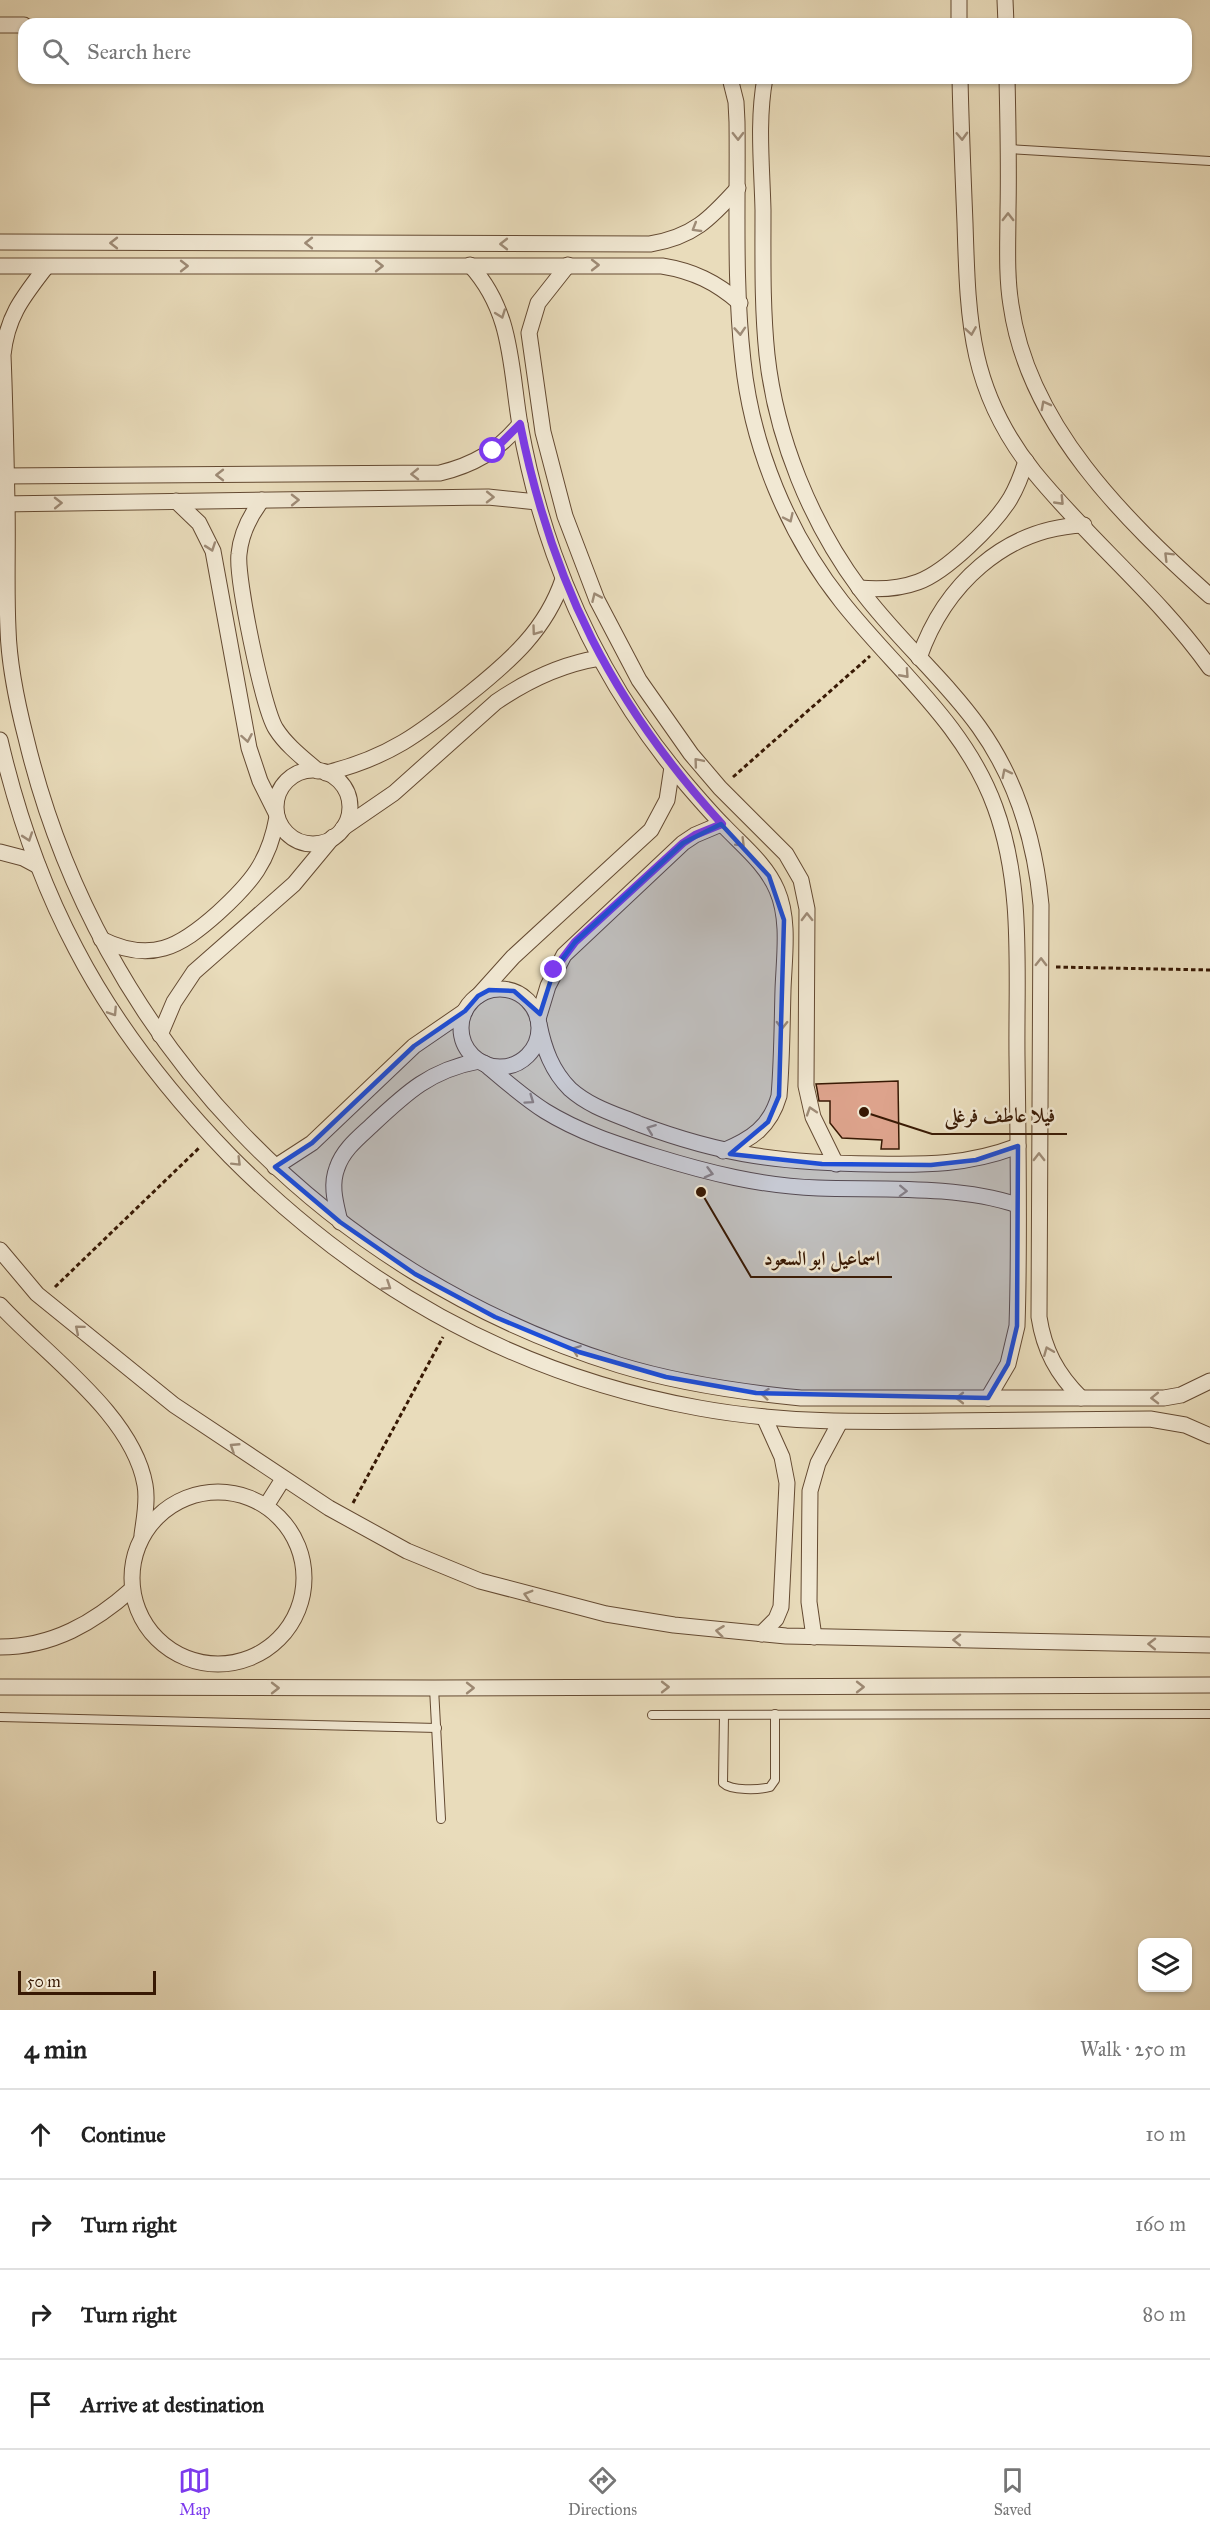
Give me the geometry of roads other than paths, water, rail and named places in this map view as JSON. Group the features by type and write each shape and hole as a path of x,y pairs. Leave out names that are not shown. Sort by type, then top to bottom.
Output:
{"street":[{"path":"959,0 959,18"},
{"path":"1005,0 1006,18"},
{"path":"0,25 18,25"},
{"path":"731,84 736,102 737,122 743,362 750,405 761,447 794,528 816,565 841,601 944,717 963,744 980,773 1004,834 1015,900 1018,1146 1017,1326 1008,1364 988,1398"},
{"path":"765,84 762,118 764,322 774,394 788,447 807,498 823,530 859,588 885,621 980,728 1007,774 1018,799 1034,851 1039,878 1041,967 1039,1317 1048,1353 1062,1377 1081,1398"},
{"path":"960,84 967,306 971,336 988,393 1000,421 1026,461 1054,496 1183,630 1210,668"},
{"path":"1007,84 1008,269 1011,304 1016,334 1038,392 1070,446 1089,470 1143,531 1210,596"},
{"path":"0,242 650,243 679,237 699,227 714,215 738,188"},
{"path":"470,265 491,292 504,323 520,424 537,502 563,579 600,658 646,732 672,767 722,824 760,862 777,890 784,921 779,1096 775,1110 759,1133 748,1141 723,1151"},
{"path":"568,265 538,303 529,333 543,432 565,516 597,600 634,670 664,718 720,788 786,854 801,880 807,909 806,1086 813,1117 836,1164"},
{"path":"0,266 644,265 679,269 712,282 740,303"},
{"path":"46,267 18,303 5,337 3,355 3,503 8,631 26,737 57,840 77,891 101,939 160,1035 214,1104 275,1167 340,1222 415,1274 485,1312 537,1336 622,1366 711,1386 801,1398 1164,1398 1181,1395 1210,1381"},
{"path":"3,476 440,473 468,465 493,451 520,424"},
{"path":"859,588 874,590 904,587 933,576 945,567 999,514 1017,487 1026,461"},
{"path":"3,503 488,497 537,502"},
{"path":"160,1035 174,1002 195,972 294,884 338,833 349,812 349,801 340,783 322,772 282,738 269,716 238,573 240,541 252,513 262,500"},
{"path":"177,501 200,523 213,551 249,748 260,781 285,831 303,843 324,842 338,833 393,793 496,702 512,691 563,667 600,658"},
{"path":"919,658 931,628 947,601 961,585 1005,548 1042,530 1084,525"},
{"path":"101,939 124,948 148,951 172,946 194,934 245,889 255,876 270,848 277,815 276,802 284,783 302,772 322,772 365,762 419,734 504,666 536,632 549,612 563,579"},
{"path":"0,740 8,774 38,866 76,950 118,1019 151,1066 211,1136 283,1208 322,1240 398,1293 451,1324 510,1352 572,1375 634,1394 699,1408 764,1417 840,1422 1150,1419 1185,1425 1210,1436"},
{"path":"275,1167 312,1143 414,1046 465,1011 513,957 651,830 667,800 672,767"},
{"path":"0,791 8,774"},
{"path":"340,1222 334,1196 334,1182 339,1163 350,1146 415,1085 440,1072 482,1062 507,1066 528,1056 535,1047 539,1022 554,970 575,942 683,843 695,835 722,824"},
{"path":"0,852 23,858 38,866"},
{"path":"478,996 489,990 502,989 514,991 525,998 534,1007 549,1059 570,1088 584,1100 599,1108 682,1140 723,1151 786,1162 836,1164 953,1164 976,1160 1018,1146"},
{"path":"465,1011 461,1025 462,1039 469,1051 524,1096 566,1122 612,1143 709,1173 789,1187 965,1194 1002,1199 1017,1205"},
{"path":"0,1250 43,1299 174,1405 345,1518 407,1551 480,1581 539,1598 629,1618 761,1634 1210,1645"},
{"path":"0,1305 94,1397 125,1436 137,1460 145,1485 146,1512 135,1554 132,1589 141,1618 159,1641 184,1658 214,1665 249,1659 267,1649 283,1636 295,1618 302,1599 303,1568 295,1538 283,1521 266,1506 245,1496 221,1492 197,1494 174,1503 155,1518 141,1538"},
{"path":"761,1634 776,1619 781,1607 787,1483 782,1457 764,1417"},
{"path":"814,1637 809,1602 810,1491 818,1463 840,1422"},
{"path":"266,1506 283,1479"},
{"path":"0,1647 17,1647 63,1635 111,1608 132,1589"},
{"path":"214,1665 217,1688"},
{"path":"0,1687 1210,1685"}],"lane":[{"path":"1009,149 1210,161"},
{"path":"434,1688 441,1819"},
{"path":"724,1714 723,1783 729,1788 762,1789 770,1787 775,1780 775,1714"},
{"path":"652,1715 1210,1714"},
{"path":"0,1717 437,1728"}],"place":[{"name":"فيلا عاطف فرغلى","path":"864,1112"},
{"name":"اسماعيل ابو السعود","path":"701,1192"}]}
